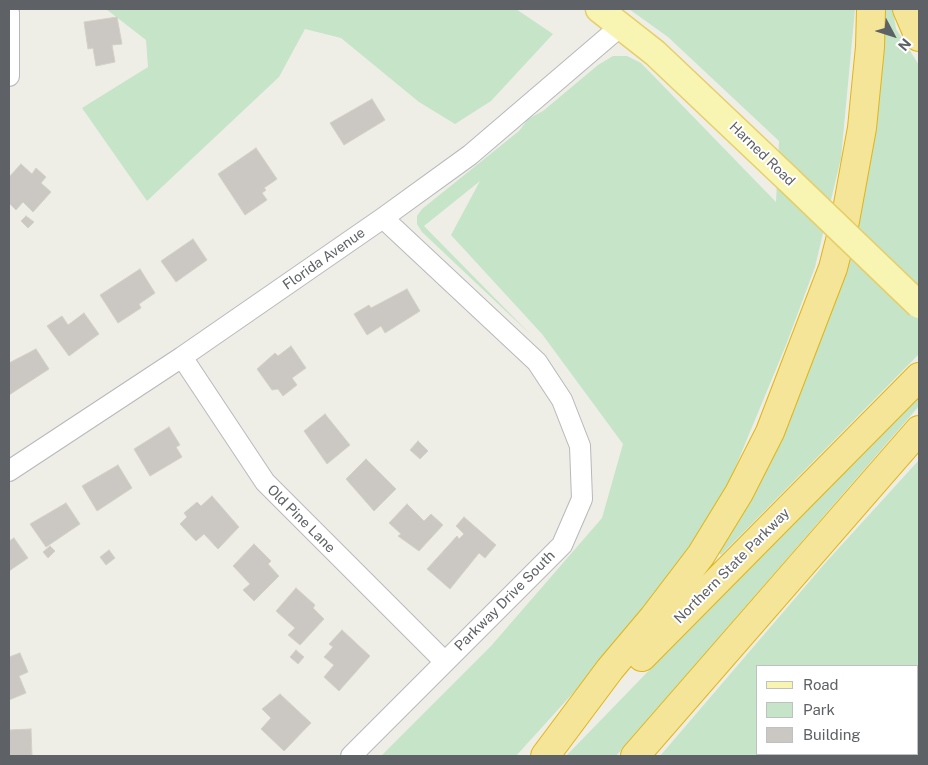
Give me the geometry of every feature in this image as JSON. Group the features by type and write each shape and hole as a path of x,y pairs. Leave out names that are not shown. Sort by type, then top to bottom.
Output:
{"highway":[{"path":"546,756 610,669 653,618 701,555 743,486 770,432 833,268 845,221 862,128 870,47 871,9"},
{"path":"907,9 919,37"},
{"name":"Northern State Parkway","path":"546,756 919,377"},
{"path":"635,756 919,430"}],"main road":[{"name":"Harned Road","path":"599,9 622,25 662,60 919,305"}],"street":[{"path":"9,12 9,76"},
{"name":"Florida Avenue","path":"9,471 182,357 383,218 470,154 622,25"},
{"name":"Parkway Drive South","path":"351,756 562,545 582,498 580,446 562,400 537,362 383,218"},
{"name":"Old Pine Lane","path":"182,357 265,482 445,662"}],"green space":[{"path":"106,9 516,9 553,34 491,101 455,124 419,102 341,38 305,29 279,77 147,201 82,108 148,67 146,40"},
{"path":"629,9 855,9 841,158 815,267 786,345 728,485 688,552 651,607 516,756 381,756 491,646 602,518 623,444 542,334 451,235 480,181 424,226 531,335 422,232 417,224 417,216 422,209 519,131 528,119 543,111 598,65 613,56 627,56 641,63 776,202 779,141 668,37"},
{"path":"877,9 893,9 896,29 919,65 919,354 721,555 714,549 803,381"},
{"path":"919,392 919,406 616,756 566,756"},
{"path":"919,460 918,688 918,665 756,665 756,755 854,755 660,756 827,561"}],"building":[{"path":"117,17 122,44 112,45 115,62 96,66 93,48 88,49 84,22"},
{"path":"372,99 385,120 344,145 330,123"},
{"path":"256,148 277,179 264,188 266,190 262,193 267,200 245,215 218,174"},
{"path":"21,164 32,174 36,168 46,177 41,183 51,192 33,212 23,202 16,210 9,203 9,177"},
{"path":"26,216 34,222 28,228 21,221"},
{"path":"193,239 207,260 176,282 161,261"},
{"path":"140,269 155,293 139,304 141,308 118,323 100,295"},
{"path":"407,289 420,311 385,333 381,326 367,335 354,314 369,305 371,308"},
{"path":"84,313 99,334 69,356 47,326 62,316 68,325"},
{"path":"291,346 306,368 292,378 297,385 283,396 278,389 272,390 257,369 275,353 278,356"},
{"path":"36,349 49,369 9,395 9,363"},
{"path":"325,414 350,445 327,464 304,431"},
{"path":"169,427 180,445 176,447 182,457 150,476 134,449"},
{"path":"418,441 428,451 420,459 410,450"},
{"path":"366,459 396,489 374,511 346,479"},
{"path":"118,465 132,488 97,511 82,486"},
{"path":"212,496 239,527 218,549 204,534 196,541 180,524 187,517 184,513 197,502 201,506"},
{"path":"66,503 80,524 46,547 30,524"},
{"path":"407,504 424,521 431,514 443,525 419,551 398,536 401,534 389,523"},
{"path":"464,517 496,545 485,558 479,553 450,589 427,569 457,536 459,539 464,534 456,526"},
{"path":"14,538 28,558 9,571 9,541"},
{"path":"254,544 271,561 268,564 279,576 254,601 243,590 250,584 233,566"},
{"path":"50,546 55,551 48,558 43,552"},
{"path":"109,550 115,558 106,565 100,557"},
{"path":"296,588 315,605 313,608 324,619 300,645 288,635 295,628 276,611"},
{"path":"342,630 370,656 339,691 324,677 334,665 324,657 333,647 329,644"},
{"path":"296,650 304,657 298,664 290,657"},
{"path":"20,653 28,672 19,676 26,693 9,700 9,657"},
{"path":"280,694 311,723 284,751 261,729 271,718 262,709"},
{"path":"31,729 32,756 9,756 9,730"}]}
